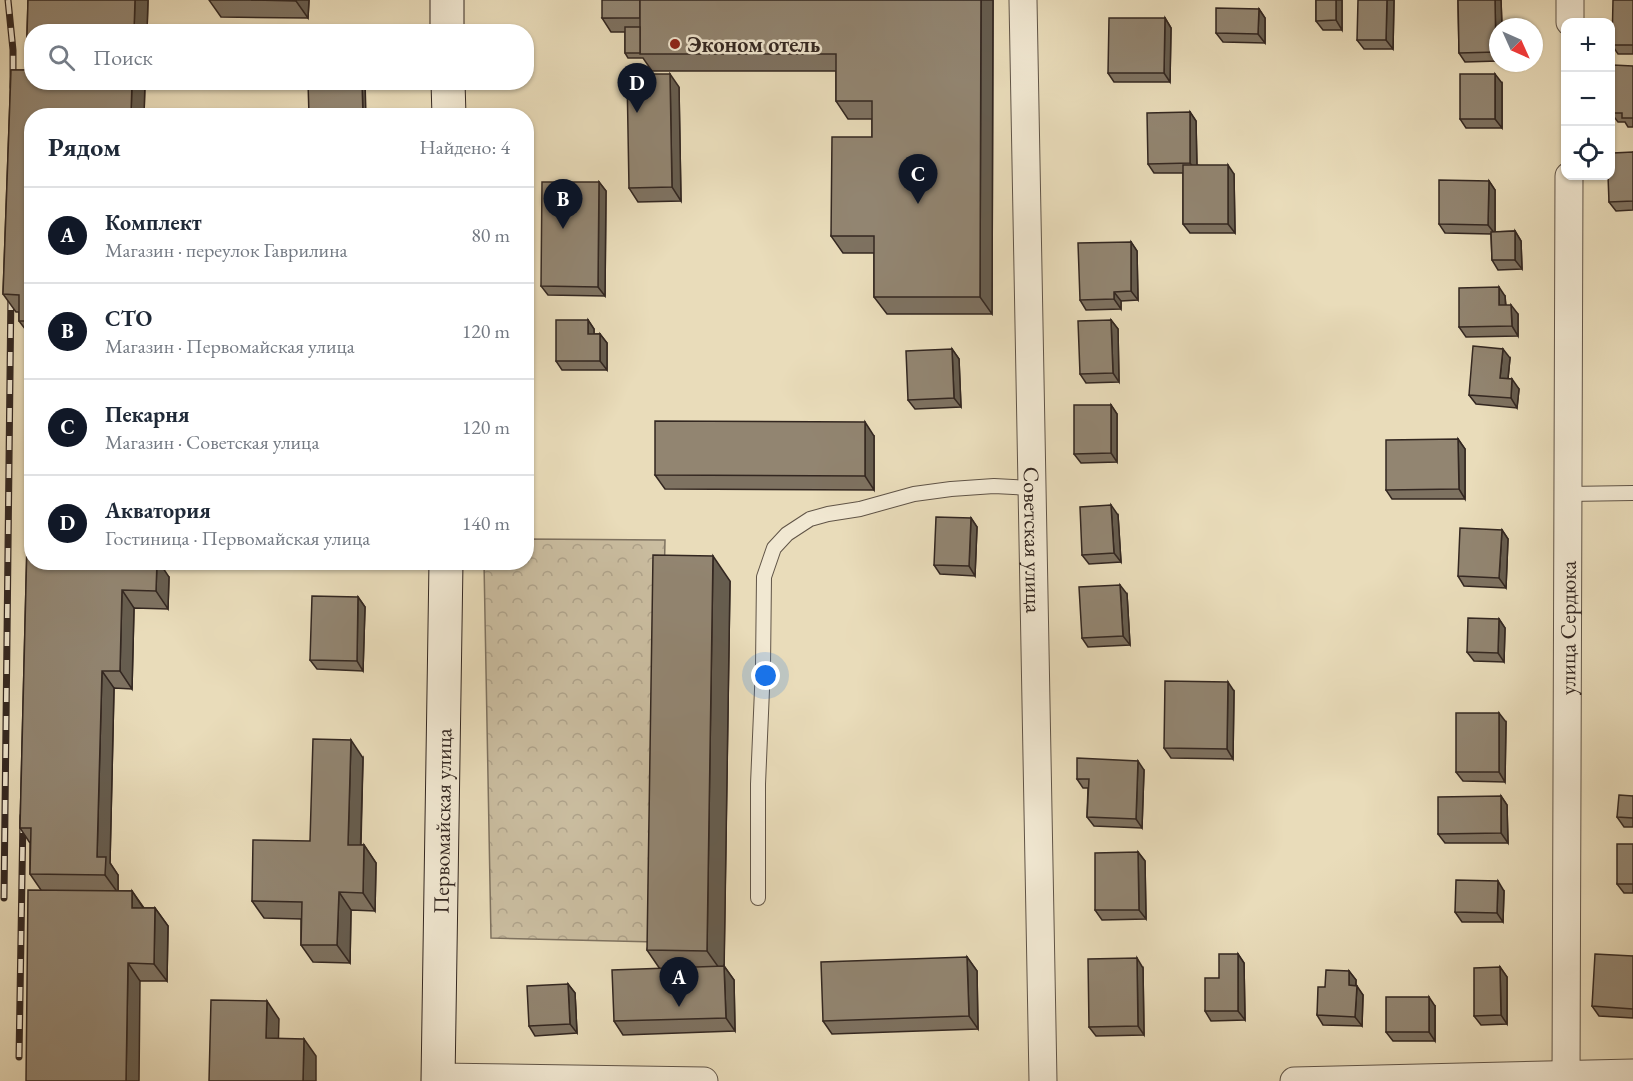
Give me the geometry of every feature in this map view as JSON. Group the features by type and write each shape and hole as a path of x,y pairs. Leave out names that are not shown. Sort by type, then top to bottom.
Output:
{"main road":[{"path":"447,0 447,24"},
{"path":"448,90 448,108"},
{"name":"Первомайская улица","path":"438,1079 446,570"}],"street":[{"name":"Советская улица","path":"1023,0 1043,1081"},
{"path":"1570,0 1570,18"},
{"name":"улица Сердюка","path":"1566,1078 1569,180"},
{"path":"1294,1081 1566,1078 1633,1073"},
{"path":"438,1079 704,1081"}],"lane":[{"path":"759,898 758,784 764,577 774,548 788,534 810,519 860,509 914,494 994,486 1032,488"},
{"path":"1567,494 1633,493"}],"green space":[{"path":"534,539 665,540 656,942 491,938 484,570 534,570"}],"building":[{"path":"28,0 135,0 134,24 27,24"},
{"path":"602,0 640,0 640,18 602,18"},
{"path":"640,0 981,0 980,297 874,297 874,236 831,236 832,137 872,137 872,101 836,101 836,54 640,54"},
{"path":"1316,0 1336,0 1336,20 1316,21"},
{"path":"1358,0 1387,0 1386,40 1357,40"},
{"path":"1458,0 1495,0 1495,18 1489,18 1489,52 1459,53"},
{"path":"1613,0 1633,0 1633,45 1615,45 1615,18 1613,18"},
{"path":"1216,8 1259,9 1258,34 1216,33"},
{"path":"1109,18 1165,18 1164,73 1108,73"},
{"path":"625,27 640,27 640,53 625,53"},
{"path":"1615,65 1633,66 1633,118 1622,118 1622,113 1615,113"},
{"path":"11,70 24,70 24,90 132,90 131,108 24,108 24,321 19,321 19,295 3,294"},
{"path":"627,74 670,74 672,187 629,188"},
{"path":"1460,74 1495,74 1495,119 1460,119"},
{"path":"308,90 362,90 363,108 309,108"},
{"path":"1190,112 1190,163 1148,164 1147,113"},
{"path":"1633,152 1633,201 1609,202 1608,180 1615,180 1615,153"},
{"path":"1183,165 1228,165 1228,224 1183,224"},
{"path":"1439,180 1489,181 1488,225 1439,224"},
{"path":"542,182 599,182 598,287 541,286"},
{"path":"1515,231 1515,260 1492,260 1491,232"},
{"path":"1131,242 1131,291 1114,292 1114,299 1080,300 1078,243"},
{"path":"1499,287 1499,305 1511,305 1512,326 1459,327 1459,288"},
{"path":"556,320 588,320 588,334 600,334 600,361 556,361"},
{"path":"1111,320 1113,373 1080,374 1078,321"},
{"path":"1473,346 1503,349 1500,378 1512,379 1511,398 1469,395"},
{"path":"952,349 954,398 908,400 906,351"},
{"path":"1074,405 1111,405 1111,453 1074,454"},
{"path":"655,421 865,422 865,476 655,475"},
{"path":"1458,439 1459,489 1386,490 1386,440"},
{"path":"1111,505 1114,553 1082,555 1080,507"},
{"path":"936,517 971,518 969,566 934,565"},
{"path":"1460,528 1502,530 1499,578 1458,576"},
{"path":"653,555 713,556 707,951 647,950"},
{"path":"26,570 157,570 156,591 122,590 120,671 102,671 97,857 106,857 105,875 30,874 31,828 20,828"},
{"path":"1120,585 1123,636 1082,638 1079,587"},
{"path":"312,596 358,597 357,661 310,660"},
{"path":"1468,618 1499,619 1498,653 1467,652"},
{"path":"1165,681 1228,682 1227,749 1164,748"},
{"path":"1456,713 1499,713 1499,772 1456,772"},
{"path":"313,739 351,740 348,845 364,845 363,893 339,892 337,945 301,945 302,902 252,901 253,840 310,841"},
{"path":"1077,758 1138,761 1136,819 1087,817 1089,779 1077,779"},
{"path":"1619,795 1633,796 1633,818 1617,817"},
{"path":"1501,796 1501,833 1438,834 1438,797"},
{"path":"1617,844 1633,844 1633,884 1617,884"},
{"path":"1138,852 1139,910 1095,910 1095,853"},
{"path":"1456,880 1498,881 1497,913 1455,912"},
{"path":"28,890 132,891 132,908 155,908 154,964 128,963 126,1081 26,1081"},
{"path":"1219,954 1238,954 1238,1011 1205,1011 1205,978 1219,978"},
{"path":"1595,954 1633,956 1633,1009 1592,1006"},
{"path":"967,957 969,1016 823,1021 821,962"},
{"path":"1137,958 1138,1026 1089,1027 1088,959"},
{"path":"724,966 726,1018 614,1021 612,970"},
{"path":"1500,967 1501,1015 1474,1016 1474,968"},
{"path":"1326,970 1349,971 1349,985 1357,986 1355,1017 1317,1015 1318,987 1325,987"},
{"path":"568,984 570,1024 529,1026 527,986"},
{"path":"1386,997 1429,997 1429,1032 1386,1032"},
{"path":"211,1000 267,1001 266,1038 304,1039 303,1081 209,1081"}],"railway":[{"path":"8,0 13,50 13,87"},
{"path":"4,898 11,288"},
{"path":"19,1057 23,816"}],"place":[{"name":"Эконом отель","path":"675,44"},
{"name":"Акватория","path":"637,113"},
{"name":"Пекарня","path":"918,204"},
{"name":"СТО","path":"563,229"},
{"name":"Комплект","path":"679,1007"}]}
